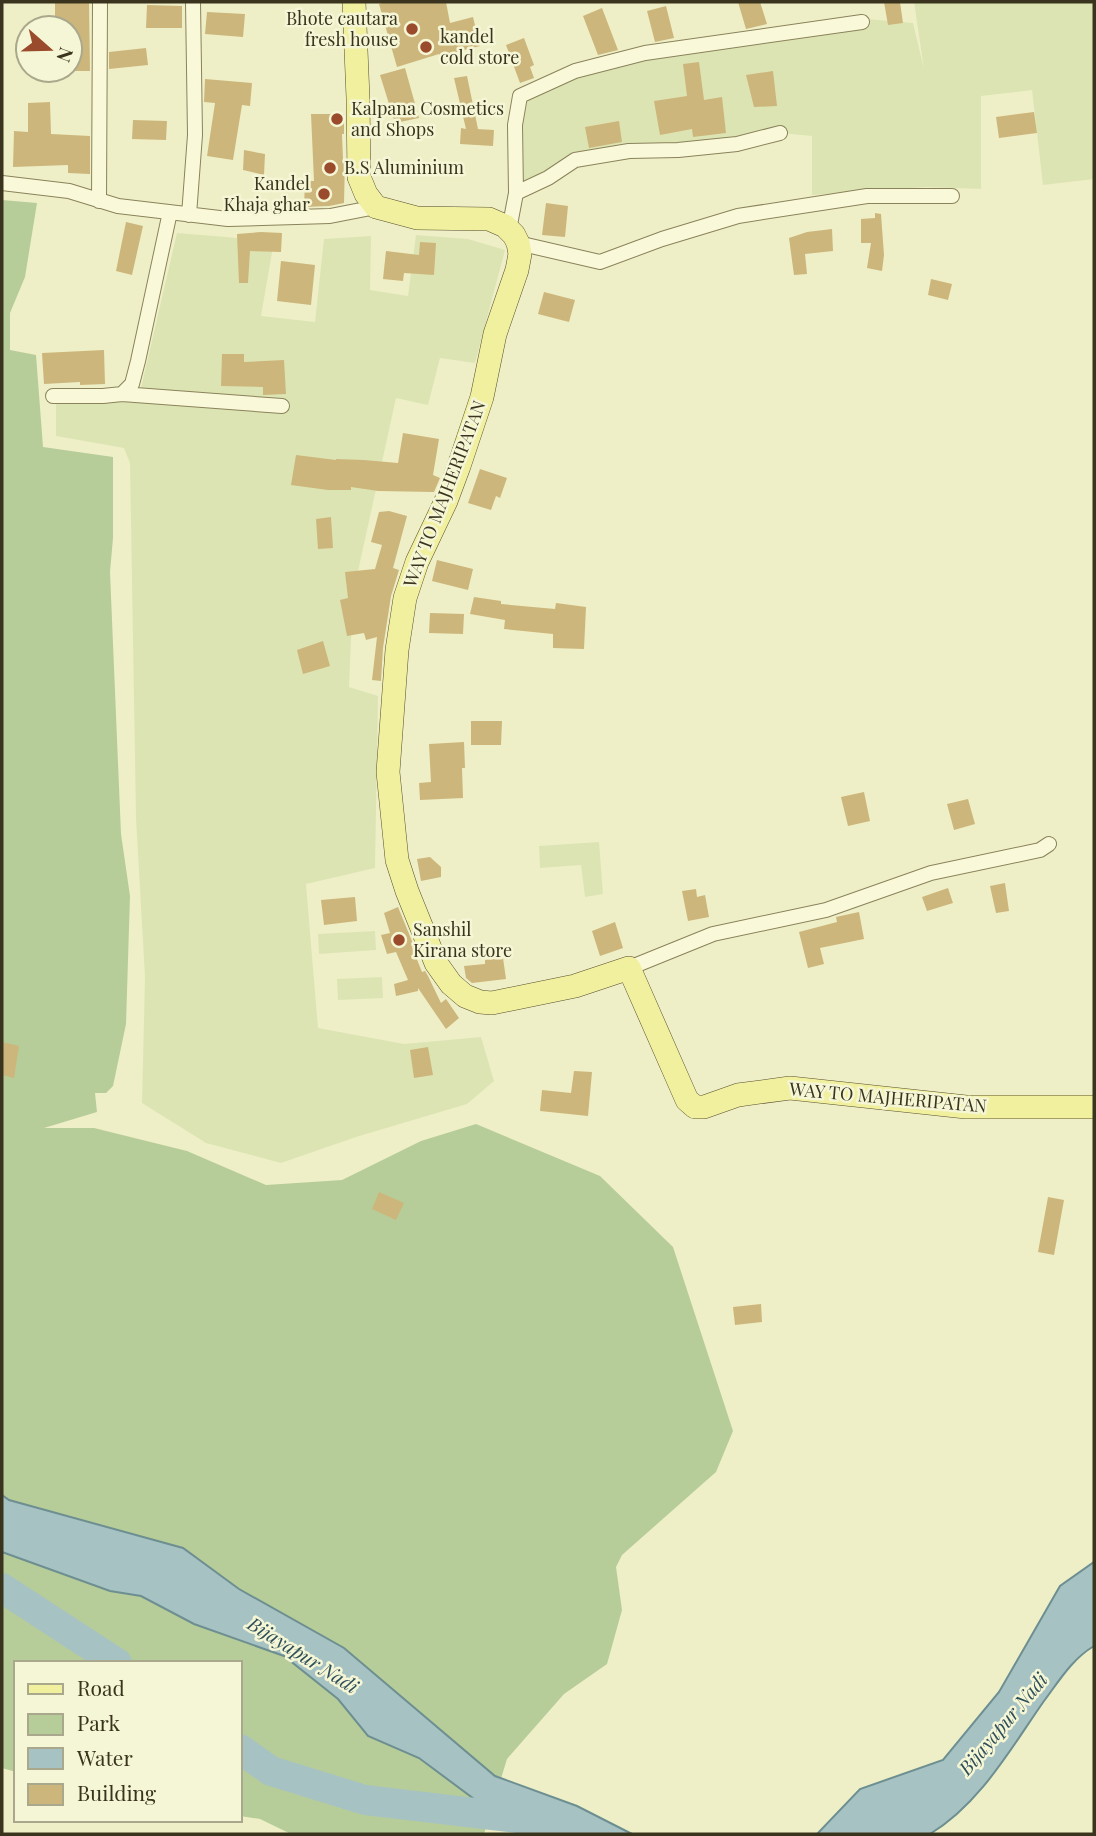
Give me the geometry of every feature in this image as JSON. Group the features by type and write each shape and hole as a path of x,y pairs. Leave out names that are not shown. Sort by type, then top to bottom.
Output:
{"main road":[{"path":"354,2 359,177 366,194 376,207 417,218 489,219 505,226 514,237"},
{"name":"WAY TO MAJHERIPATAN","path":"514,237 520,254 517,271 495,334 482,397 446,501 416,562 405,598 397,650 388,772 397,860 436,963 451,984 465,996 492,1003 575,986 629,968 687,1100 695,1107 704,1107 738,1095 790,1088 966,1107 1094,1107"}],"street":[{"path":"99,201 100,2"},
{"path":"189,215 195,135 193,2"},
{"path":"862,22 645,53 575,71 520,96 515,125 514,237 600,262 662,239 738,216 867,196 952,196"},
{"path":"516,194 548,178 575,160 629,151 678,150 737,144 780,133"},
{"path":"2,183 69,191 118,206 228,219 312,218 376,207"},
{"path":"122,394 132,384 170,212"},
{"path":"53,396 122,394 282,406"},
{"path":"629,968 713,934 826,910 931,873 1040,850 1049,844"}],"green space":[{"path":"914,2 1094,2 1094,179 1043,185 1032,90 981,96 981,189 925,187 812,195 812,136 781,133 575,160 516,193 520,96 575,71 855,18 913,23 924,69"},
{"path":"2,200 37,203 25,277 10,313 10,350 36,355 43,447 113,457 113,538 110,572 121,834 130,896 126,1024 113,1086 106,1093 95,1093 97,1112 44,1128 94,1128 187,1151 266,1185 342,1180 421,1141 476,1124 600,1176 673,1247 733,1431 716,1472 622,1555 616,1567 622,1610 607,1664 564,1694 507,1759 484,1834 291,1834 260,1819 242,1816 242,1661 14,1661 14,1771 2,1768"},
{"path":"177,233 274,241 261,316 315,322 324,239 371,236 370,290 408,296 416,235 468,239 505,250 475,363 440,358 428,405 396,398 353,594 349,687 378,696 375,868 306,884 318,1028 404,1044 481,1037 494,1081 467,1104 356,1137 281,1163 206,1143 142,1103 145,977 136,818 130,463 124,448 56,436 56,398 124,398 141,388"},
{"path":"599,842 603,894 585,897 581,865 540,868 539,846"},
{"path":"375,931 376,950 319,954 318,934"},
{"path":"382,977 383,998 338,1000 337,979"}],"water":[{"name":"Bijayapur Nadi","path":"2,1495 9,1500 183,1548 239,1589 344,1648 495,1776 577,1806 632,1834 521,1834 419,1758 368,1736 338,1699 284,1656 194,1624 141,1596 110,1591 2,1552"},
{"name":"Bijayapur Nadi","path":"1094,1562 1094,1646 1066,1671 1007,1756 964,1807 930,1834 817,1834 860,1789 943,1760 999,1692 1060,1586"}],"building":[{"path":"55,2 89,2 90,71 84,71 84,14 55,14"},
{"path":"446,2 450,23 473,17 480,46 440,56 439,54 397,67 379,4"},
{"path":"738,2 760,2 767,24 746,29"},
{"path":"884,2 900,2 903,23 888,25"},
{"path":"147,5 182,6 182,28 146,28"},
{"path":"666,6 674,38 655,42 647,11"},
{"path":"602,8 618,50 598,55 583,16"},
{"path":"207,12 245,14 243,37 205,34"},
{"path":"524,38 534,65 530,67 534,78 520,83 506,45"},
{"path":"146,48 148,65 109,69 109,52"},
{"path":"699,62 704,100 722,97 726,133 693,137 692,129 660,135 654,101 687,96 683,64"},
{"path":"405,68 419,118 395,123 380,75"},
{"path":"773,71 777,106 754,107 746,75"},
{"path":"467,76 477,129 494,130 493,146 460,144 461,128 466,129 454,78"},
{"path":"205,79 252,83 250,106 242,105 233,160 207,156 215,103 204,102"},
{"path":"50,102 51,134 90,136 90,174 68,173 68,165 13,167 14,131 28,132 28,103"},
{"path":"1034,112 1037,133 999,138 996,117"},
{"path":"311,114 344,114 344,203 304,207 305,181 314,181"},
{"path":"133,120 167,121 166,140 132,139"},
{"path":"619,121 622,142 589,148 585,127"},
{"path":"244,150 265,154 264,175 243,170"},
{"path":"546,203 568,206 565,237 542,235"},
{"path":"875,213 881,214 884,255 882,271 867,268 871,243 861,243 861,219 875,218"},
{"path":"126,222 143,226 132,275 116,271"},
{"path":"832,229 833,251 805,254 807,274 794,275 789,238 807,232"},
{"path":"282,233 281,252 250,251 248,283 239,283 237,234"},
{"path":"420,242 436,243 434,275 404,273 403,281 383,279 386,251 419,255"},
{"path":"281,261 315,265 311,305 277,301"},
{"path":"931,279 952,284 948,300 928,295"},
{"path":"544,292 575,300 569,322 538,314"},
{"path":"104,350 105,384 44,384 42,353"},
{"path":"222,354 244,354 244,362 284,360 286,394 263,395 263,387 221,386"},
{"path":"403,433 439,439 433,475 440,478 434,492 378,491 351,487 351,490 328,490 291,485 296,455 398,463"},
{"path":"480,469 507,478 500,498 496,496 491,510 468,503"},
{"path":"389,511 407,516 393,568 399,570 391,596 381,681 372,680 377,637 366,640 364,633 347,636 340,600 348,598 345,572 375,569 382,545 371,542 379,512"},
{"path":"331,517 333,548 318,549 316,519"},
{"path":"437,560 473,569 468,590 432,581"},
{"path":"474,597 501,601 501,604 555,609 556,603 586,607 584,649 553,648 553,634 504,629 505,620 470,614"},
{"path":"430,613 464,614 463,634 429,633"},
{"path":"323,641 330,666 303,674 297,650"},
{"path":"471,721 502,721 501,745 471,745"},
{"path":"464,742 463,798 420,800 419,783 431,782 429,744"},
{"path":"864,792 870,821 848,826 841,797"},
{"path":"968,799 975,824 954,830 947,804"},
{"path":"430,857 441,867 441,877 421,881 417,859"},
{"path":"1005,883 1009,911 996,913 990,886"},
{"path":"948,888 953,903 927,911 922,897"},
{"path":"696,889 697,897 705,895 709,917 688,921 682,891"},
{"path":"355,897 357,921 324,925 321,900"},
{"path":"398,907 422,972 425,971 441,1003 446,999 459,1018 446,1029 418,988 418,991 396,996 394,984 408,980 396,952 387,954 381,935 390,933 384,913"},
{"path":"859,912 864,939 820,948 824,964 808,968 799,932 837,922 836,917"},
{"path":"615,922 623,948 600,956 592,931"},
{"path":"503,958 506,979 472,983 466,978 464,966 485,964 485,960"},
{"path":"2,1042 19,1046 14,1078 2,1075"},
{"path":"428,1047 433,1075 414,1078 410,1050"},
{"path":"574,1071 592,1072 588,1116 540,1111 542,1090 571,1093"},
{"path":"379,1192 404,1203 396,1220 372,1209"},
{"path":"1048,1197 1064,1200 1054,1255 1038,1252"},
{"path":"761,1304 762,1322 735,1325 733,1307"}],"waterway":[{"path":"2,1588 114,1661"},
{"path":"242,1750 271,1771 365,1800 535,1820"}],"place":[{"name":"Bhote cautara fresh house","path":"412,29"},
{"name":"kandel cold store","path":"426,47"},
{"name":"Kalpana Cosmetics and Shops","path":"337,119"},
{"name":"B.S Aluminium","path":"330,168"},
{"name":"Kandel Khaja ghar","path":"324,194"},
{"name":"Sanshil Kirana store","path":"399,940"}]}
